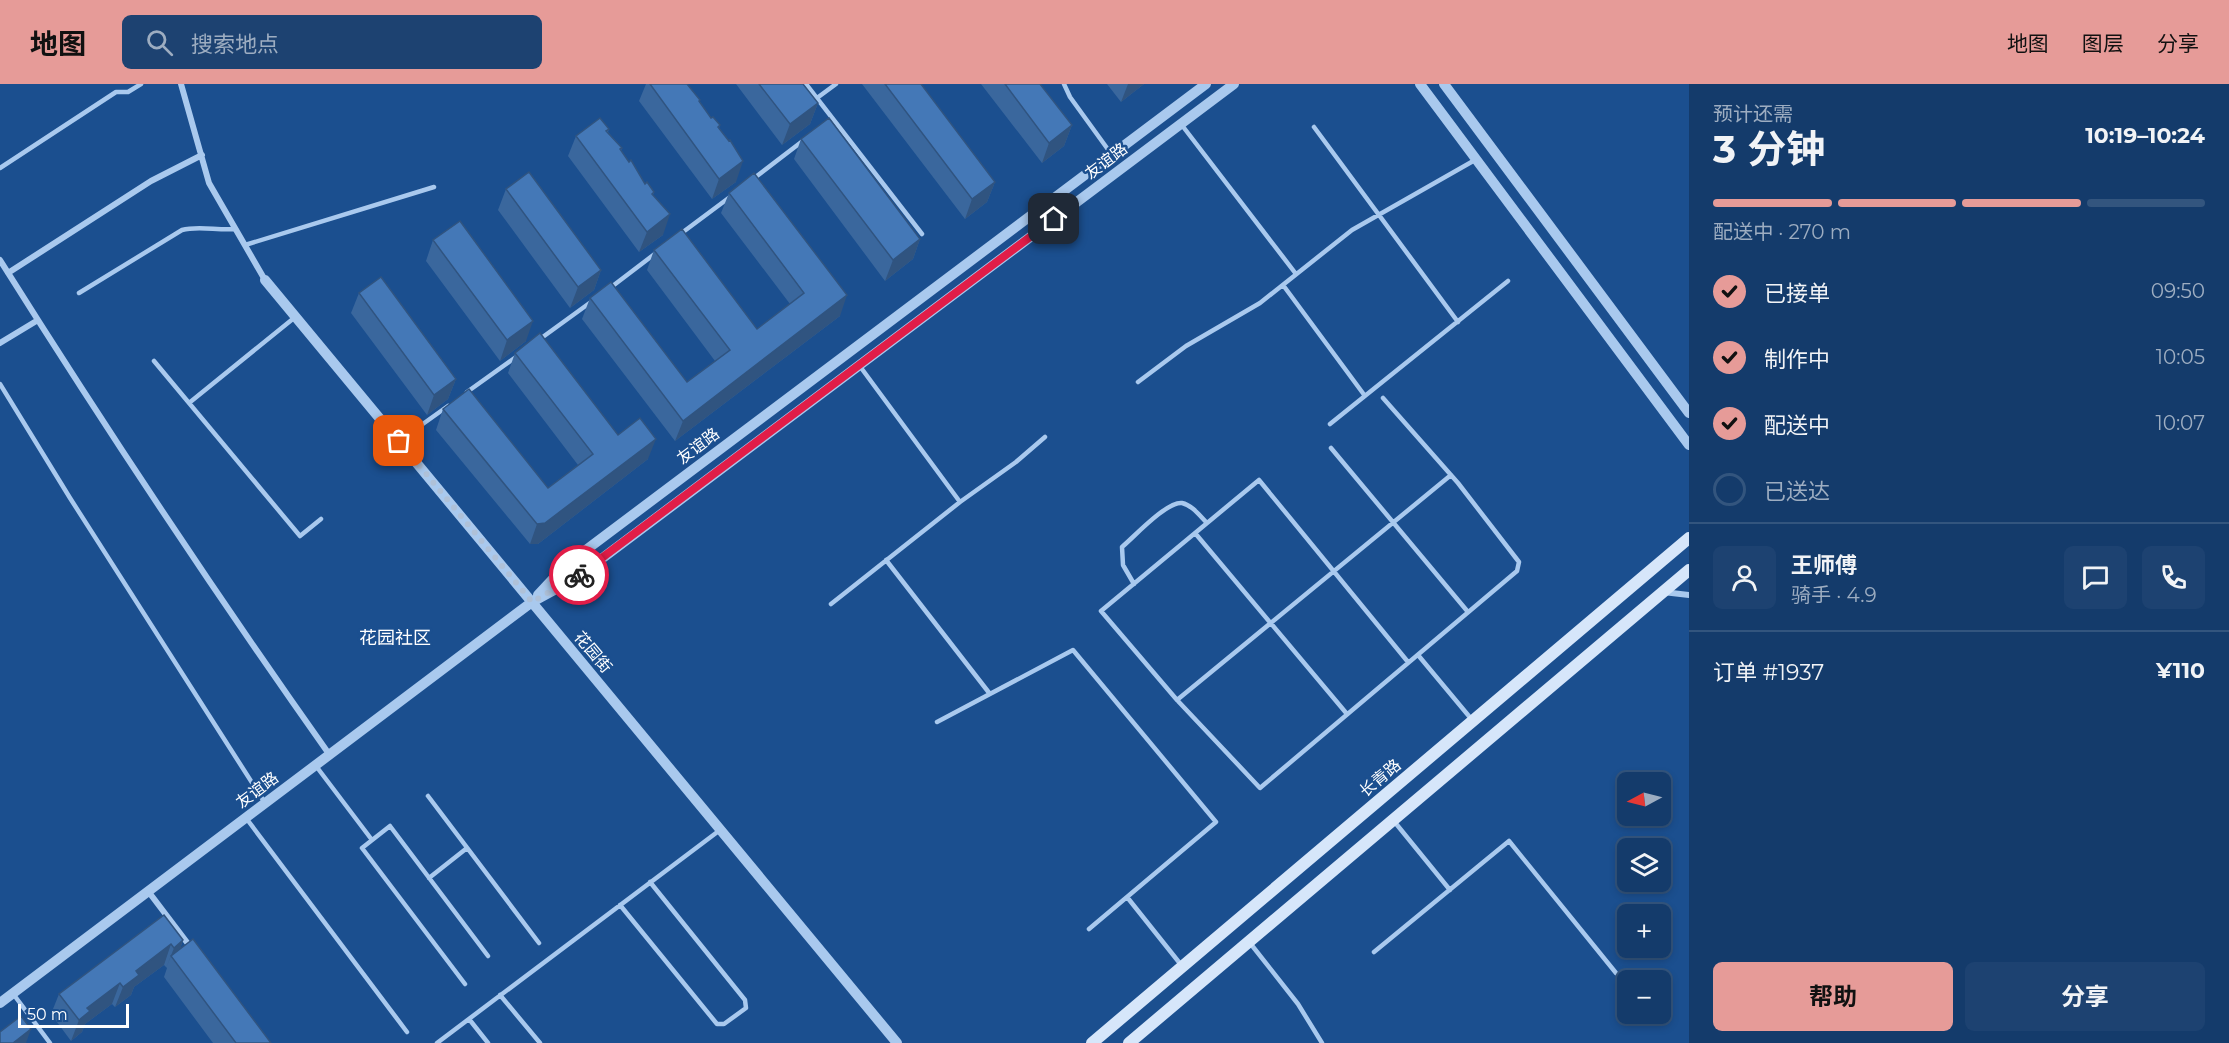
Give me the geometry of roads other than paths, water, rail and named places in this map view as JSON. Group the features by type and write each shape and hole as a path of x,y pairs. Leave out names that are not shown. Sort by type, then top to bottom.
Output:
{"main road":[{"name":"长青路","path":"1092,1043 1689,537"},
{"path":"1129,1043 1689,570"}],"street":[{"path":"181,84 209,183 266,280"},
{"name":"友谊路","path":"532,602 566,565 1206,84"},
{"name":"友谊路","path":"0,1003 532,602 576,578 1234,84"},
{"path":"1420,84 1689,445"},
{"path":"1444,84 1689,413"},
{"path":"8,273 151,181 202,156"},
{"path":"0,260 169,522 260,658 329,754"},
{"name":"花园街","path":"266,280 897,1043"},
{"path":"0,344 38,320"},
{"path":"1663,592 1689,594"},
{"path":"148,891 198,957"}],"lane":[{"path":"0,168 116,92 128,92 141,84"},
{"path":"806,84 922,234"},
{"path":"817,98 836,84"},
{"path":"1064,84 1070,98 1112,155"},
{"path":"823,126 832,118"},
{"path":"1180,124 1296,274"},
{"path":"1314,127 1458,322"},
{"path":"747,183 813,133"},
{"path":"1138,382 1186,346 1260,303 1352,230 1476,159"},
{"path":"245,245 434,187"},
{"path":"671,242 737,191"},
{"path":"79,293 182,230 196,227 220,231 236,229"},
{"path":"604,292 661,249"},
{"path":"1330,424 1508,281"},
{"path":"1283,285 1365,396"},
{"path":"538,340 595,299"},
{"path":"189,404 296,317"},
{"path":"464,394 520,354"},
{"path":"154,361 300,536 321,519"},
{"path":"859,365 960,502"},
{"path":"0,384 82,518 265,803"},
{"path":"1383,398 1451,475 1519,562 1517,571 1260,788 1177,700 1101,611 1259,480 1408,662"},
{"path":"399,441 455,401"},
{"path":"831,604 960,502 1016,462 1045,437"},
{"path":"1331,448 1468,612"},
{"path":"1177,700 1451,475"},
{"path":"1134,584 1123,565 1122,547 1170,505 1181,503 1190,506 1207,523"},
{"path":"1195,533 1347,714"},
{"path":"886,560 990,694"},
{"path":"937,722 1073,650 1216,822 1089,929"},
{"path":"1418,655 1473,721"},
{"path":"315,765 372,840"},
{"path":"428,796 539,943"},
{"path":"245,818 407,1032"},
{"path":"1393,820 1450,890"},
{"path":"465,984 362,848 390,826 488,956"},
{"path":"436,1043 720,830"},
{"path":"1374,952 1509,841 1616,973"},
{"path":"429,878 468,848"},
{"path":"620,905 717,1024 724,1024 746,1008 745,1000 650,882"},
{"path":"1127,897 1182,966"},
{"path":"1249,942 1298,1004 1322,1043"},
{"path":"13,993 50,1043"},
{"path":"500,995 540,1043"},
{"path":"469,1019 488,1043"}],"district":[{"name":"花园社区","path":"395,638"}]}
